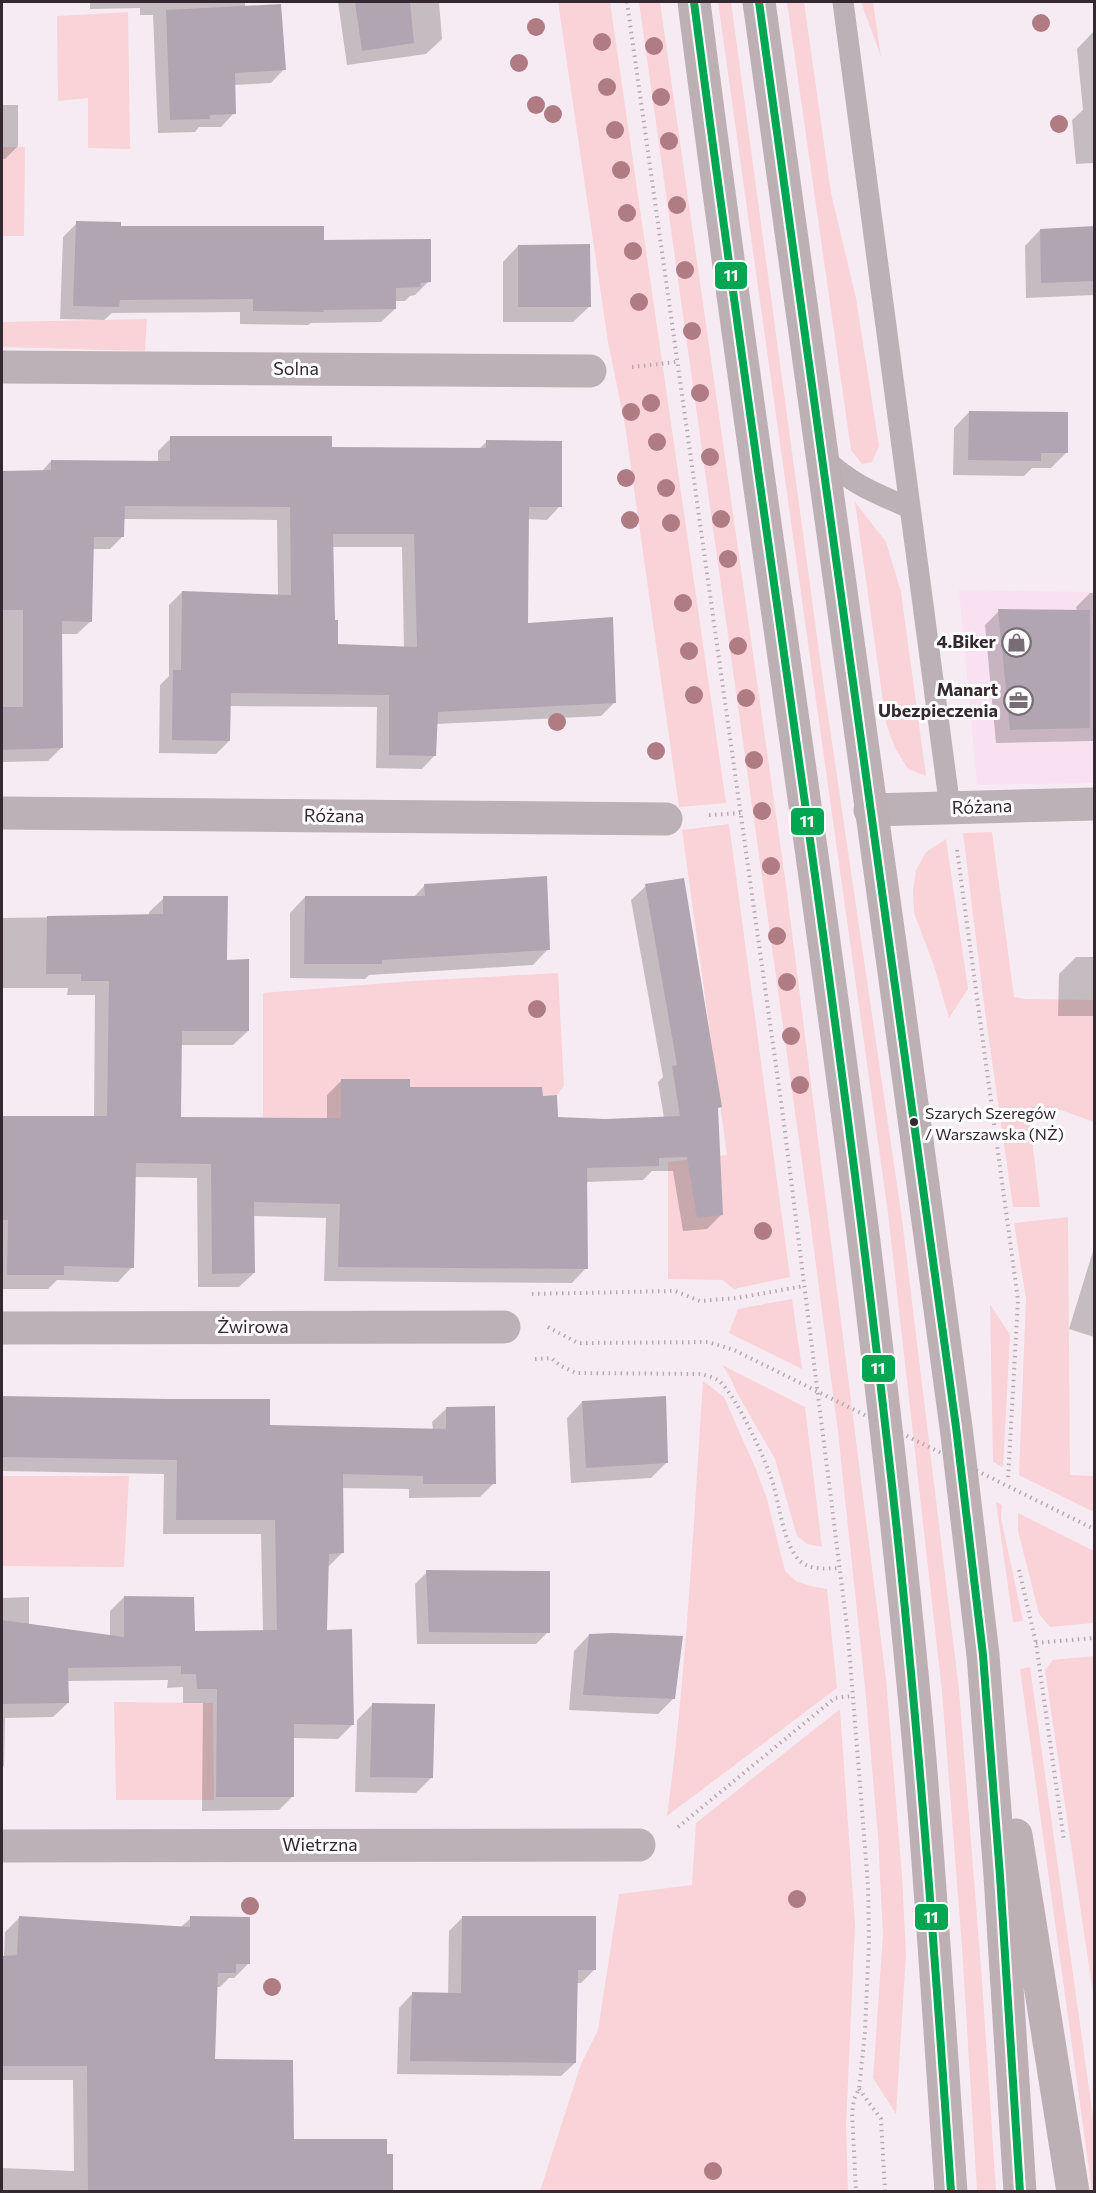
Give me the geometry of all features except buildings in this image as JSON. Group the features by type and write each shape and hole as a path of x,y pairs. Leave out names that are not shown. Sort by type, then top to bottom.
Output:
{"main road":[{"path":"694,2 784,667 809,829 864,1245 920,1758 951,2192"},
{"path":"759,2 956,1426 983,1655 1000,1864 1020,2192"},
{"path":"983,1655 1030,1916 1073,2192"}],"street":[{"name":"Solna","path":"2,367 590,371"},
{"name":"Różana","path":"870,810 1095,804"},
{"name":"Różana","path":"2,813 666,819"},
{"name":"Żwirowa","path":"2,1328 504,1327"},
{"name":"Wietrzna","path":"2,1846 639,1845"}],"lane":[{"path":"843,2 950,808"},
{"path":"823,457 841,474 867,489 910,508"}],"path":[{"path":"627,2 741,813 841,1568 868,1885 868,1980 859,2089 854,2099 852,2113 856,2192"},
{"path":"950,808 1018,1300 1008,1489"},
{"path":"711,814 741,813"},
{"path":"525,1294 675,1291 700,1301 737,1298 804,1286"},
{"path":"548,1327 578,1343 708,1342 734,1350 1095,1529"},
{"path":"528,1359 551,1358 576,1373 702,1374 717,1379 726,1388 740,1412 765,1463 774,1485 786,1534 800,1561 815,1569 841,1568"},
{"path":"1019,1567 1036,1643 1066,1853"},
{"path":"1036,1643 1095,1638"},
{"path":"639,1845 656,1845 835,1698 853,1696"},
{"path":"859,2089 881,2119 885,2192"}],"shaded area":[{"path":"558,2 610,2 726,803 679,807 625,425 608,342"},
{"path":"639,2 660,2 786,885 886,1679 906,1954 896,2114 873,2078 883,1935 878,1836 838,1432"},
{"path":"718,2 731,2 823,681 902,1219 959,1690 996,2191 977,2191 962,1947 942,1691 888,1213"},
{"path":"787,2 804,2 831,193 856,298 879,446 872,462 862,464 851,450"},
{"path":"861,2 873,2 881,57"},
{"path":"128,12 130,149 88,148 88,98 58,101 57,16"},
{"path":"2,147 25,147 24,236 2,236"},
{"path":"147,319 145,351 2,347 2,322"},
{"path":"855,502 886,542 901,592 926,776 908,769 895,748 886,723"},
{"path":"959,590 1090,592 1094,668 1094,783 977,785"},
{"path":"729,824 790,1277 734,1289 722,1280 668,1279 668,1162 727,1155 682,830"},
{"path":"992,832 1014,997 1094,1000 1094,1122 1061,1110 1029,1114 1040,1207 1013,1207 985,1012 963,833"},
{"path":"946,839 968,989 949,1018 934,966 914,913 913,890 916,870 926,852"},
{"path":"558,973 564,1086 557,1095 543,1096 542,1087 410,1087 410,1079 342,1079 341,1118 263,1117 263,993 412,981"},
{"path":"1068,1217 1070,1475 1094,1476 1094,1512 1019,1475 1026,1299 1014,1223"},
{"path":"792,1299 802,1369 729,1333 738,1309"},
{"path":"990,1304 1010,1335 1003,1467 993,1462"},
{"path":"722,1365 805,1407 822,1547 807,1544 797,1536 775,1459"},
{"path":"703,1381 724,1397 755,1467 767,1499 785,1571 796,1581 827,1589 837,1688 667,1816 685,1653"},
{"path":"2,1476 129,1476 124,1567 2,1566"},
{"path":"996,1502 1002,1505 1001,1518 1023,1621 1013,1622"},
{"path":"1018,1513 1094,1551 1094,1623 1050,1627 1039,1614 1018,1531"},
{"path":"1094,1656 1094,2000 1045,1670 1053,1660"},
{"path":"1030,1667 1094,2124 1094,2191 1092,2191 1020,1669"},
{"path":"114,1702 213,1703 214,1800 116,1800"},
{"path":"840,1709 855,1925 846,2126 848,2191 540,2191 581,2064 598,2030 619,1894 692,1885 696,1823"}],"transit line":[{"name":"11","path":"694,2 819,901 866,1261 916,1722 951,2192"},
{"name":"11","path":"759,2 956,1427 983,1655 1020,2192"}],"place":[{"name":"4.Biker","path":"1017,642"},
{"name":"Manart Ubezpieczenia","path":"1019,700"},
{"name":"Szarych Szeregów / Warszawska (NŻ)","path":"914,1122"}]}
